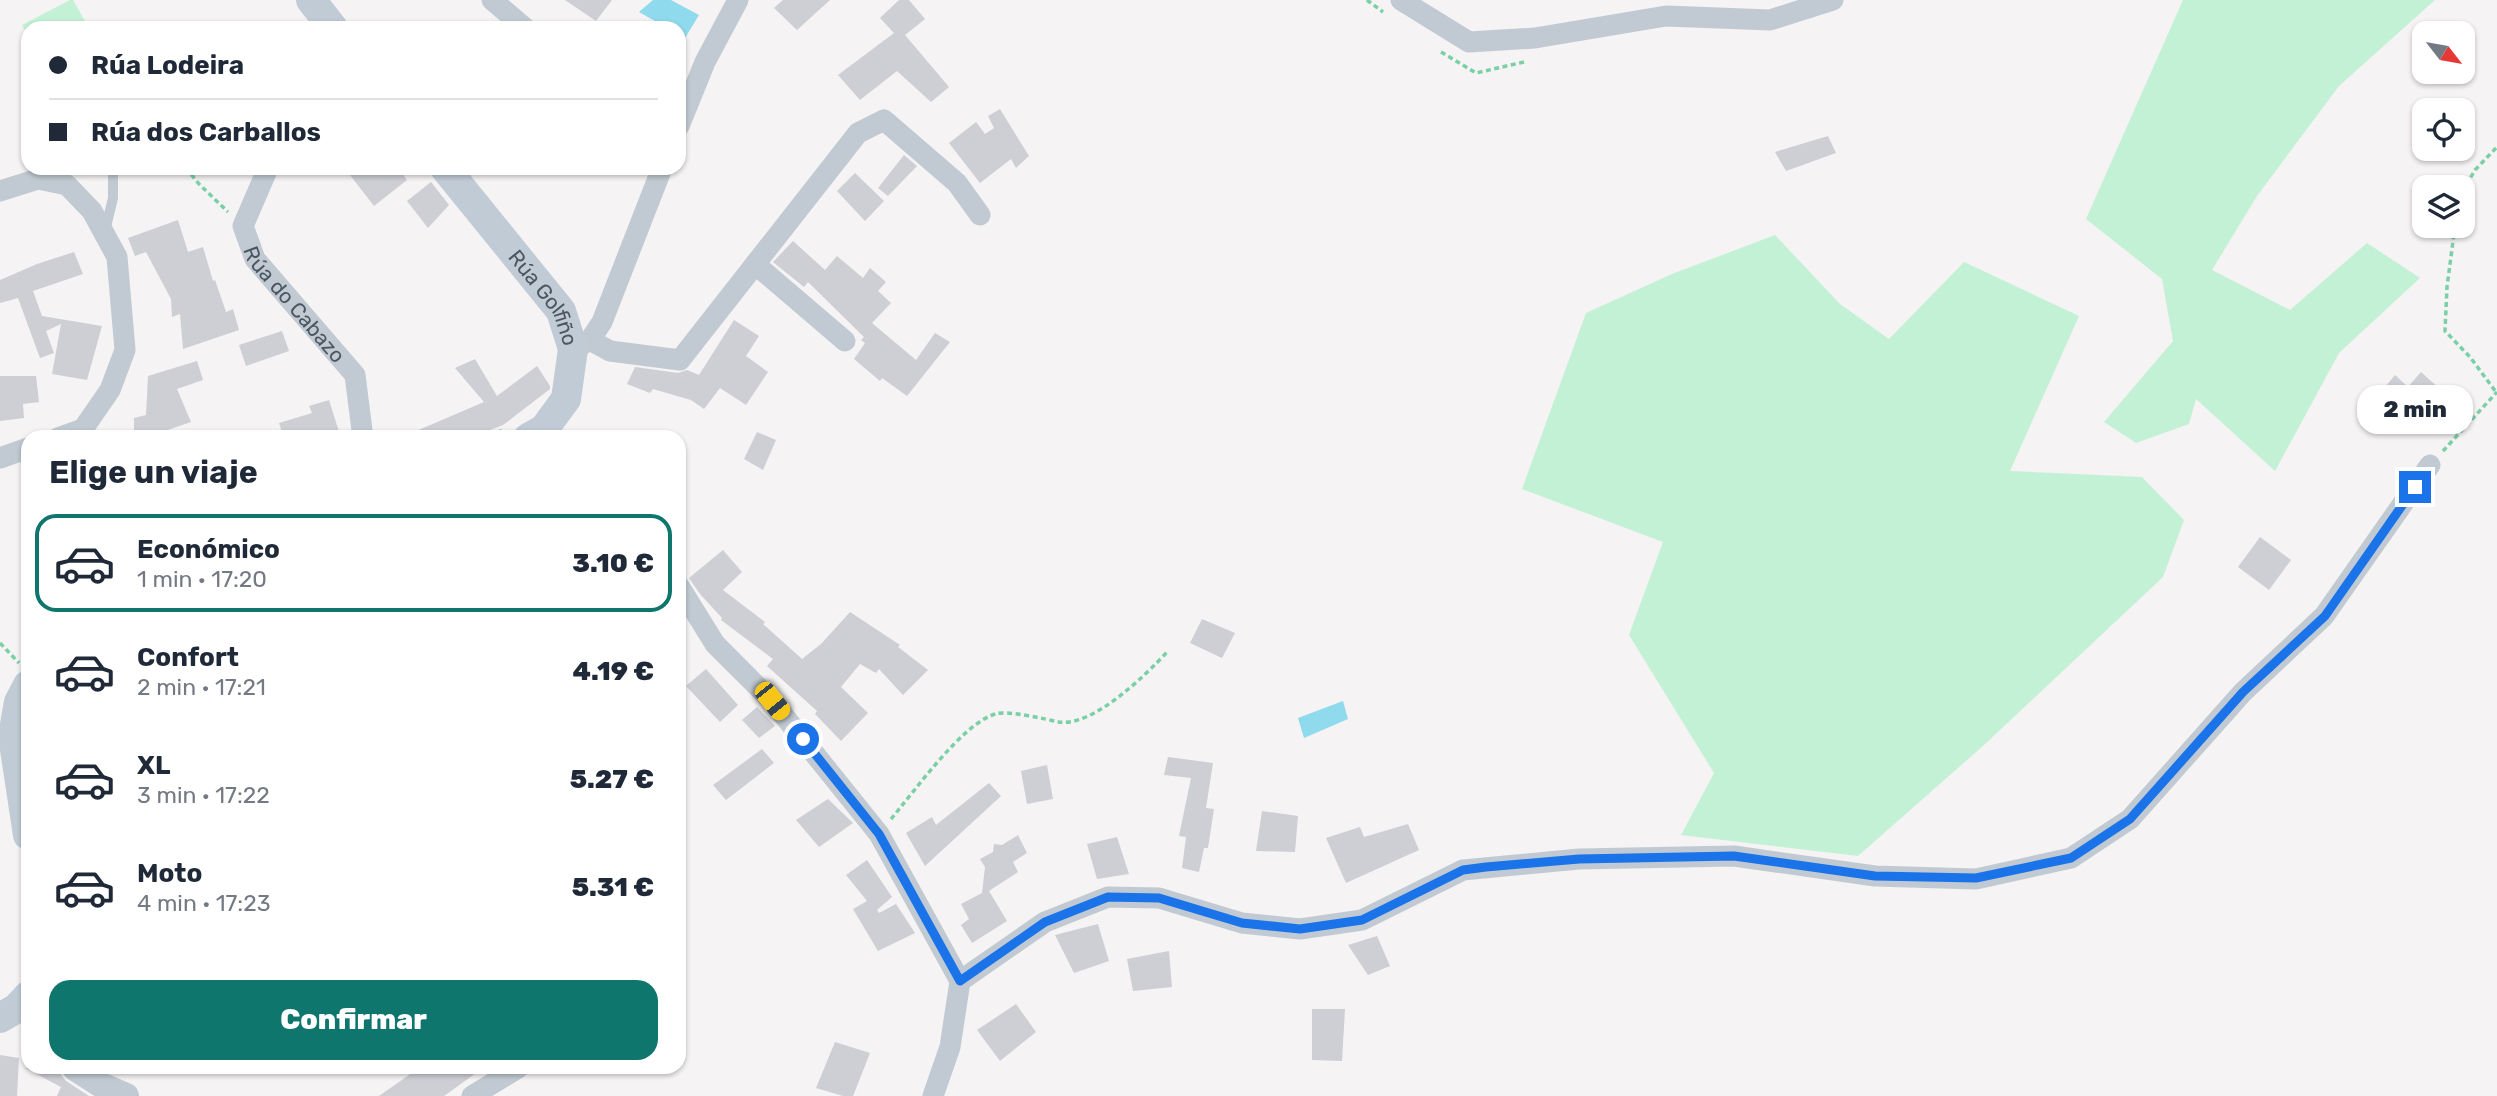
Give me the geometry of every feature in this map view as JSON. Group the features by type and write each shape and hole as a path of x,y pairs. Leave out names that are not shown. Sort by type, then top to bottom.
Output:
{"main road":[{"name":"Rúa Golfiño","path":"451,175 561,311 582,345 566,399 539,430"},
{"path":"21,688 13,736 21,789"}],"street":[{"path":"492,0 517,21"},
{"path":"686,109 705,62 738,0"},
{"path":"1401,0 1469,42 1535,38 1666,16 1770,20 1833,0"},
{"path":"659,175 602,321 582,345 680,360 858,133 884,120 957,183 980,215"},
{"path":"0,191 39,175"},
{"path":"48,175 67,184 92,211 117,257 125,350 110,390 87,430"},
{"name":"Rúa do Cabazo","path":"265,175 243,226 256,259 355,375 362,430"},
{"path":"755,264 845,341"},
{"path":"0,458 21,450"},
{"path":"960,981 1045,922 1108,897 1159,898 1242,923 1300,929 1362,920 1463,870 1502,866 1579,859 1734,856 1875,876 1976,878 2071,858 2130,819 2243,692 2325,616 2430,465"},
{"path":"686,597 715,644 772,701 879,834 960,981 950,1047 933,1096"},
{"path":"84,1074 126,1096"},
{"path":"472,1096 508,1074"}],"lane":[{"path":"104,233 113,198 113,175"}],"path":[{"path":"2472,175 2497,147"},
{"path":"192,175 243,226"},
{"path":"2430,465 2496,392 2470,357 2445,331 2446,287 2453,238"},
{"path":"0,643 21,671"},
{"path":"879,834 967,730 997,713 1064,722 1099,712 1144,677 1168,651"}],"green space":[{"path":"73,0 85,21 30,21"},
{"path":"2183,0 2435,0 2339,86 2257,196 2212,270 2290,310 2367,243 2420,278 2339,353 2275,471 2196,399 2189,424 2136,443 2104,422 2173,341 2162,279 2086,219"},
{"path":"1775,235 1840,304 1889,339 1964,262 2079,316 2010,471 2142,477 2184,520 2163,577 1984,745 1858,856 1681,835 1714,773 1629,635 1663,542 1522,489 1586,313 1672,274"}],"water":[{"path":"653,0 671,0 699,15 686,36 686,21 655,21 639,12"},
{"path":"1343,701 1348,719 1304,738 1298,718"}],"building":[{"path":"565,0 612,0 596,21"},
{"path":"783,0 830,0 797,30 774,8"},
{"path":"899,0 909,0 925,19 905,35 949,87 931,102 897,71 860,100 838,75 894,33 880,18"},
{"path":"1000,109 1029,156 1016,168 1011,159 980,183 949,143 976,122 985,134 994,128 988,116"},
{"path":"1828,136 1836,153 1786,171 1775,152"},
{"path":"904,155 917,166 888,196 878,188"},
{"path":"855,173 884,201 865,221 837,191"},
{"path":"350,175 403,175 407,180 374,206"},
{"path":"431,182 449,205 428,228 407,201"},
{"path":"178,220 188,252 203,247 226,312 233,309 239,330 183,349 180,314 172,317 171,299 146,252 135,256 128,238"},
{"path":"793,241 825,270 837,256 863,278 870,268 886,282 878,291 891,303 872,323 916,360 935,333 950,342 907,396 882,378 880,381 854,359 865,343 861,340 864,337 808,282 804,287 773,262"},
{"path":"74,252 83,274 33,291 42,316 102,326 87,380 52,374 61,324 46,331 54,353 40,358 18,298 0,303 0,280"},
{"path":"734,320 759,336 746,356 768,372 746,405 720,388 704,409 691,400 653,389 650,393 627,384 635,367 678,373 687,370 699,375"},
{"path":"282,331 289,351 246,366 239,345"},
{"path":"475,359 497,396 537,366 550,389 503,425 490,430 419,430 484,402 455,368"},
{"path":"197,361 203,380 177,389 191,422 168,430 134,430 134,418 146,415 148,376"},
{"path":"2421,372 2442,391 2415,423 2380,393 2395,375 2408,387"},
{"path":"0,376 36,376 39,402 23,404 24,418 0,421"},
{"path":"329,400 338,430 281,430 279,423 312,413 309,406"},
{"path":"757,432 776,440 763,470 744,459"},
{"path":"2260,537 2291,560 2269,590 2238,567"},
{"path":"723,550 742,572 723,590 765,622 763,624 802,659 821,644 850,612 900,645 898,647 928,670 903,695 879,669 876,673 860,664 841,687 868,713 841,741 815,714 817,711 767,666 773,659 721,620 689,578"},
{"path":"1202,619 1235,633 1222,658 1190,643"},
{"path":"706,669 738,705 720,722 686,686"},
{"path":"757,707 775,726 759,738 742,720"},
{"path":"762,749 774,763 726,800 713,785"},
{"path":"1168,757 1213,763 1206,808 1214,809 1208,848 1204,848 1199,872 1182,868 1186,837 1179,836 1191,778 1164,775"},
{"path":"1047,765 1053,799 1027,804 1021,771"},
{"path":"989,783 1001,796 925,866 906,833 932,817 936,825"},
{"path":"828,799 853,823 819,847 796,820"},
{"path":"1262,811 1298,816 1295,852 1256,851"},
{"path":"1408,824 1419,850 1346,883 1326,838 1360,827 1364,837"},
{"path":"1018,835 1027,853 1013,862 1018,872 989,891 1007,921 972,943 961,925 969,919 961,904 982,893 985,867 980,859 993,852 994,844 1002,845"},
{"path":"1117,837 1129,874 1097,879 1087,844"},
{"path":"867,860 892,897 877,910 879,913 896,904 915,933 878,951 853,909 867,901 846,875"},
{"path":"1098,924 1109,961 1074,973 1055,935"},
{"path":"1377,936 1390,966 1368,975 1348,945"},
{"path":"1169,951 1172,987 1133,991 1127,959"},
{"path":"1016,1004 1036,1032 1000,1061 977,1030"},
{"path":"1312,1009 1345,1009 1342,1061 1312,1060"},
{"path":"835,1042 870,1053 853,1096 843,1096 816,1088"},
{"path":"0,1055 19,1058 17,1096 0,1096"},
{"path":"36,1074 61,1074 66,1081 89,1096 57,1096 61,1087"},
{"path":"410,1074 475,1074 444,1096 379,1096"}],"route":[{"path":"803,739 879,834 960,981 1045,922 1108,897 1159,898 1242,923 1300,929 1362,920 1463,870 1579,859 1734,856 1875,876 1976,878 2071,858 2130,819 2243,692 2325,616 2415,487"}]}
